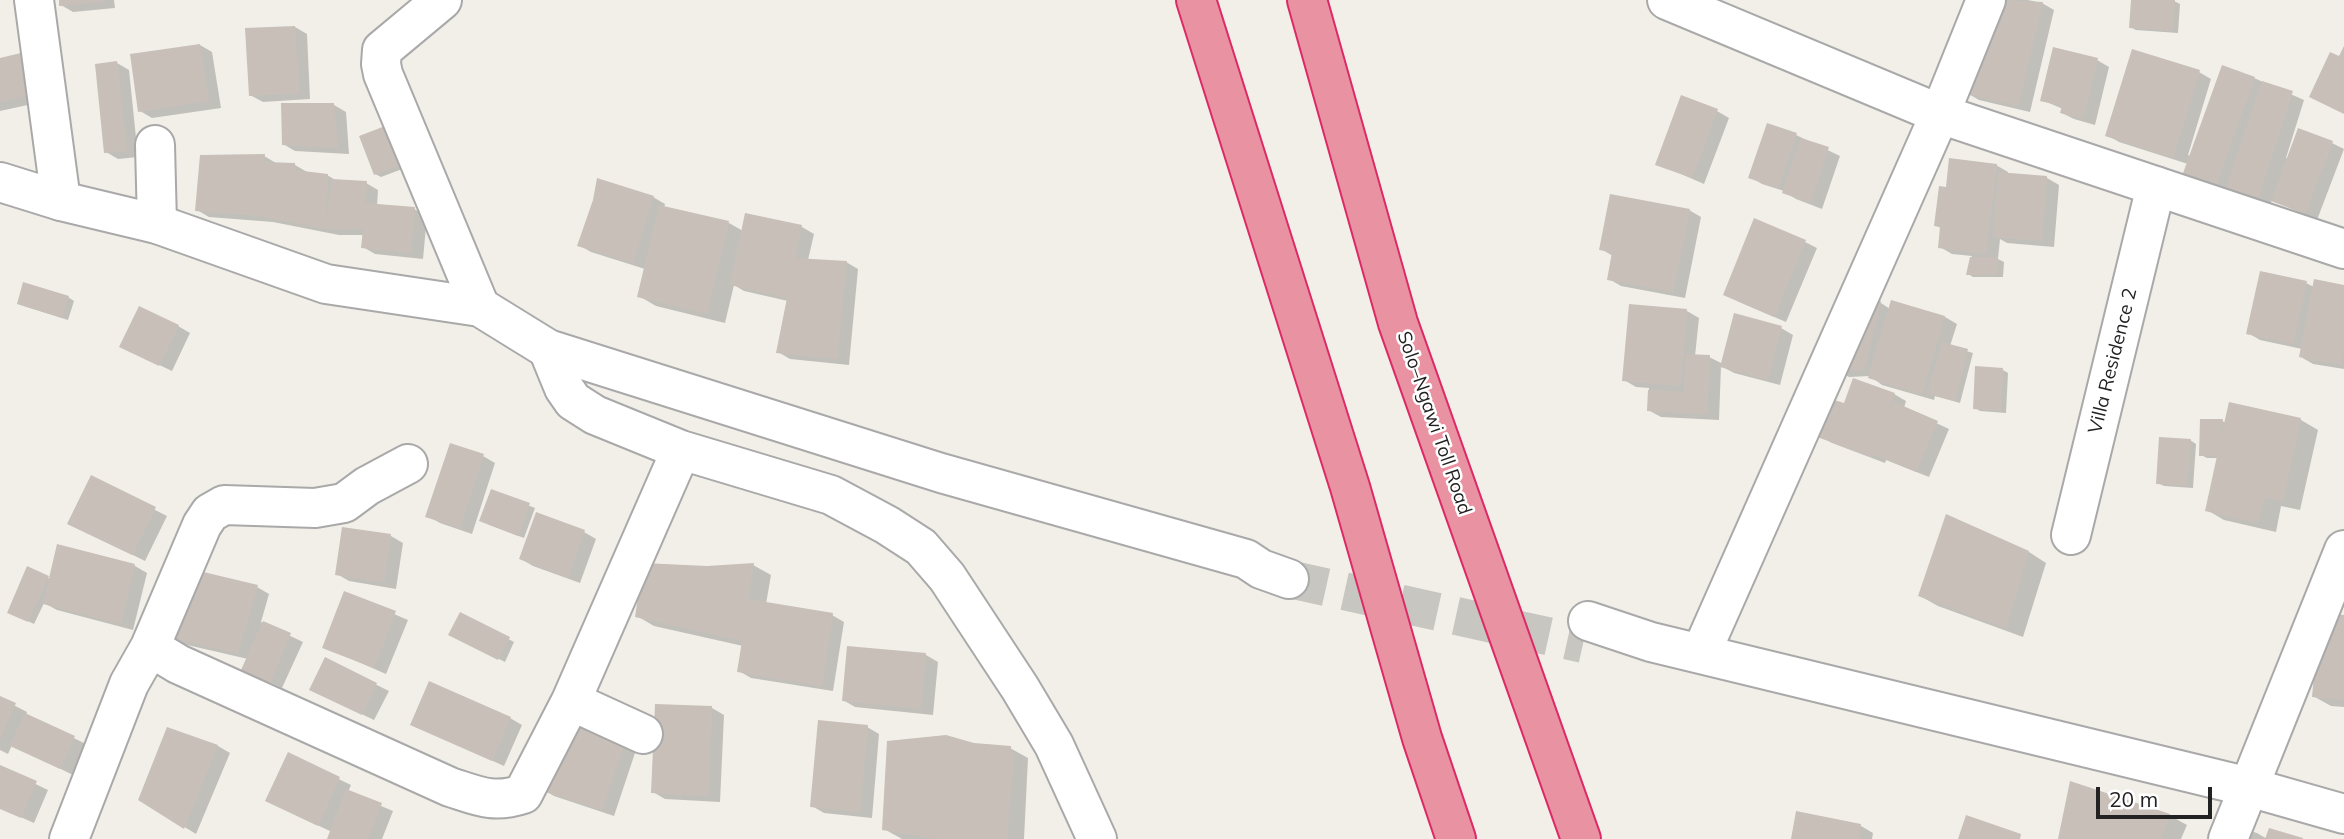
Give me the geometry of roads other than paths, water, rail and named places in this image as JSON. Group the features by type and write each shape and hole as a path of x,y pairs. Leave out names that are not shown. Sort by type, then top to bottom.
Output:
{"highway":[{"path":"1196,0 1350,487 1422,738 1456,839"},
{"name":"Solo–Ngawi Toll Road","path":"1307,0 1398,323 1581,839"}],"street":[{"path":"34,0 61,201"},
{"path":"442,0 382,51 381,64 480,307"},
{"path":"1667,0 1940,114 2344,249"},
{"path":"1701,653 1940,114 1986,0"},
{"path":"155,145 157,225"},
{"path":"0,182 61,201 157,225 326,284 480,307 548,349 941,473 1246,559 1274,552 1293,566"},
{"name":"Villa Residence 2","path":"2071,535 2156,186"},
{"path":"548,349 564,388 573,401 595,415 681,450 831,495 921,547 947,577 1027,700 1054,745 1097,839"},
{"path":"150,647 178,664 450,787 492,800 523,794 571,701 681,450"},
{"path":"69,839 129,684 150,647 202,525 210,513 224,505 314,508 344,503 367,486 408,464"},
{"path":"2228,839 2344,550"},
{"path":"1585,632 1701,653 1980,723 2249,786 2344,814"},
{"path":"571,701 643,734"}],"tunnel":[{"path":"1289,579 1583,644"}]}
